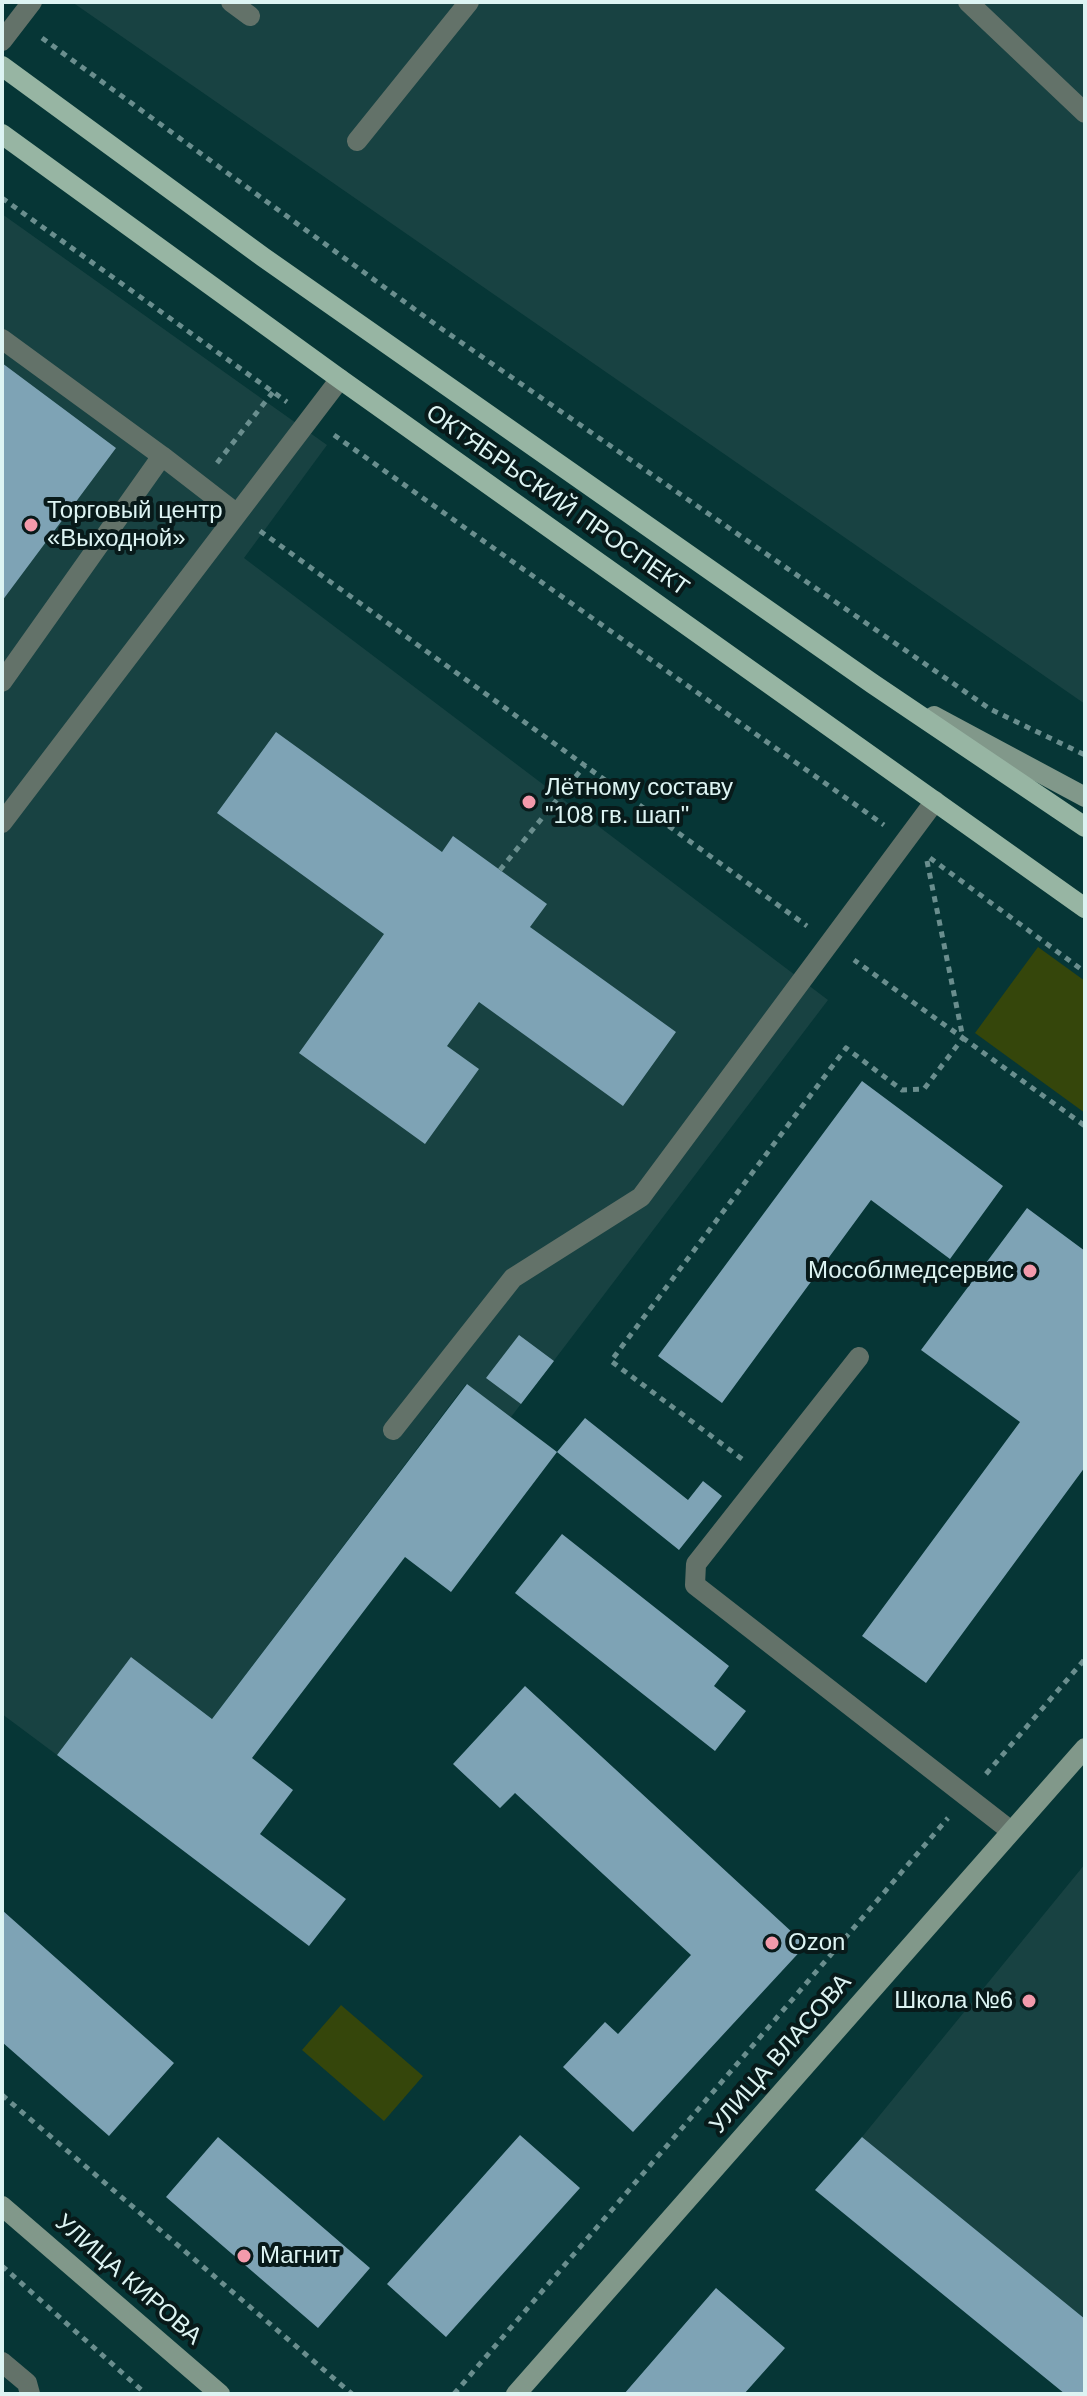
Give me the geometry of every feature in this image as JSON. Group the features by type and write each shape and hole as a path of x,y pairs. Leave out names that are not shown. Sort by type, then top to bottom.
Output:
{"main road":[{"name":"ОКТЯБРЬСКИЙ ПРОСПЕКТ","path":"2,66 263,257 873,684 1085,827"},
{"name":"ОКТЯБРЬСКИЙ ПРОСПЕКТ","path":"2,134 340,379 1085,908"}],"street":[{"path":"2,41 32,2"},
{"path":"231,2 250,16"},
{"path":"357,141 469,2"},
{"path":"968,2 1085,113"},
{"path":"2,339 237,514"},
{"path":"2,823 340,379"},
{"path":"2,682 162,456"},
{"path":"873,684 1085,797"},
{"path":"393,1430 513,1278 641,1197 935,801"},
{"path":"859,1357 696,1564 695,1585 1011,1831"},
{"name":"УЛИЦА ВЛАСОВА","path":"516,2394 1085,1748"},
{"name":"УЛИЦА КИРОВА","path":"2,2206 220,2394"},
{"path":"2,2362 27,2383 30,2394"}],"path":[{"path":"18,20 439,327 990,709 1085,755"},
{"path":"2,198 905,841"},
{"path":"200,485 273,392"},
{"path":"237,514 1085,1126"},
{"path":"500,870 585,765"},
{"path":"765,1477 611,1361 846,1048 902,1090 924,1089 963,1038 926,855 1085,972"},
{"path":"454,2394 1085,1659"},
{"path":"2,2095 352,2394"},
{"path":"2,2266 146,2394"}],"shaded area":[{"path":"72,2 1085,2 1085,704"},
{"path":"2,214 327,445 244,558 828,1000 511,1417 466,1384 212,1719 131,1658 57,1755 2,1714"},
{"name":"Школа №6","path":"1085,1864 1085,2319 862,2137"}],"green space":[{"path":"1038,947 1085,981 1085,1113 975,1033"},
{"path":"341,2005 423,2076 384,2121 302,2050"}],"building":[{"name":"Торговый центр «Выходной»","path":"2,363 116,448 2,601"},
{"path":"276,732 442,852 453,836 547,904 530,927 676,1032 623,1106 479,1002 447,1046 479,1069 425,1144 299,1053 384,934 217,813"},
{"path":"862,1081 1003,1186 950,1259 871,1200 722,1403 658,1356"},
{"path":"1027,1208 1085,1251 1085,1467 926,1683 862,1636 1020,1422 921,1350"},
{"path":"519,1335 554,1361 521,1404 486,1378"},
{"path":"467,1384 557,1452 451,1592 405,1557 252,1758 293,1790 260,1834 346,1899 309,1946 57,1755 131,1657 212,1719"},
{"path":"585,1418 688,1500 703,1481 722,1496 679,1550 557,1452"},
{"path":"562,1534 729,1666 714,1686 746,1711 715,1751 515,1593"},
{"path":"525,1686 806,1945 633,2132 563,2067 605,2022 618,2034 691,1955 515,1793 500,1808 453,1764"},
{"path":"2,1910 174,2063 109,2136 2,2042"},
{"path":"520,2135 580,2188 446,2337 387,2284"},
{"path":"218,2137 370,2268 318,2328 166,2197"},
{"path":"862,2137 1085,2319 1085,2394 1065,2394 815,2190"},
{"path":"716,2288 785,2348 744,2394 624,2394"}],"place":[{"name":"Торговый центр «Выходной»","path":"31,525"},
{"name":"Лётному составу \"108 гв. шап\"","path":"529,802"},
{"name":"Мособлмедсервис","path":"1030,1271"},
{"name":"Ozon","path":"772,1943"},
{"name":"Школа №6","path":"1029,2001"},
{"name":"Магнит","path":"244,2256"}]}
